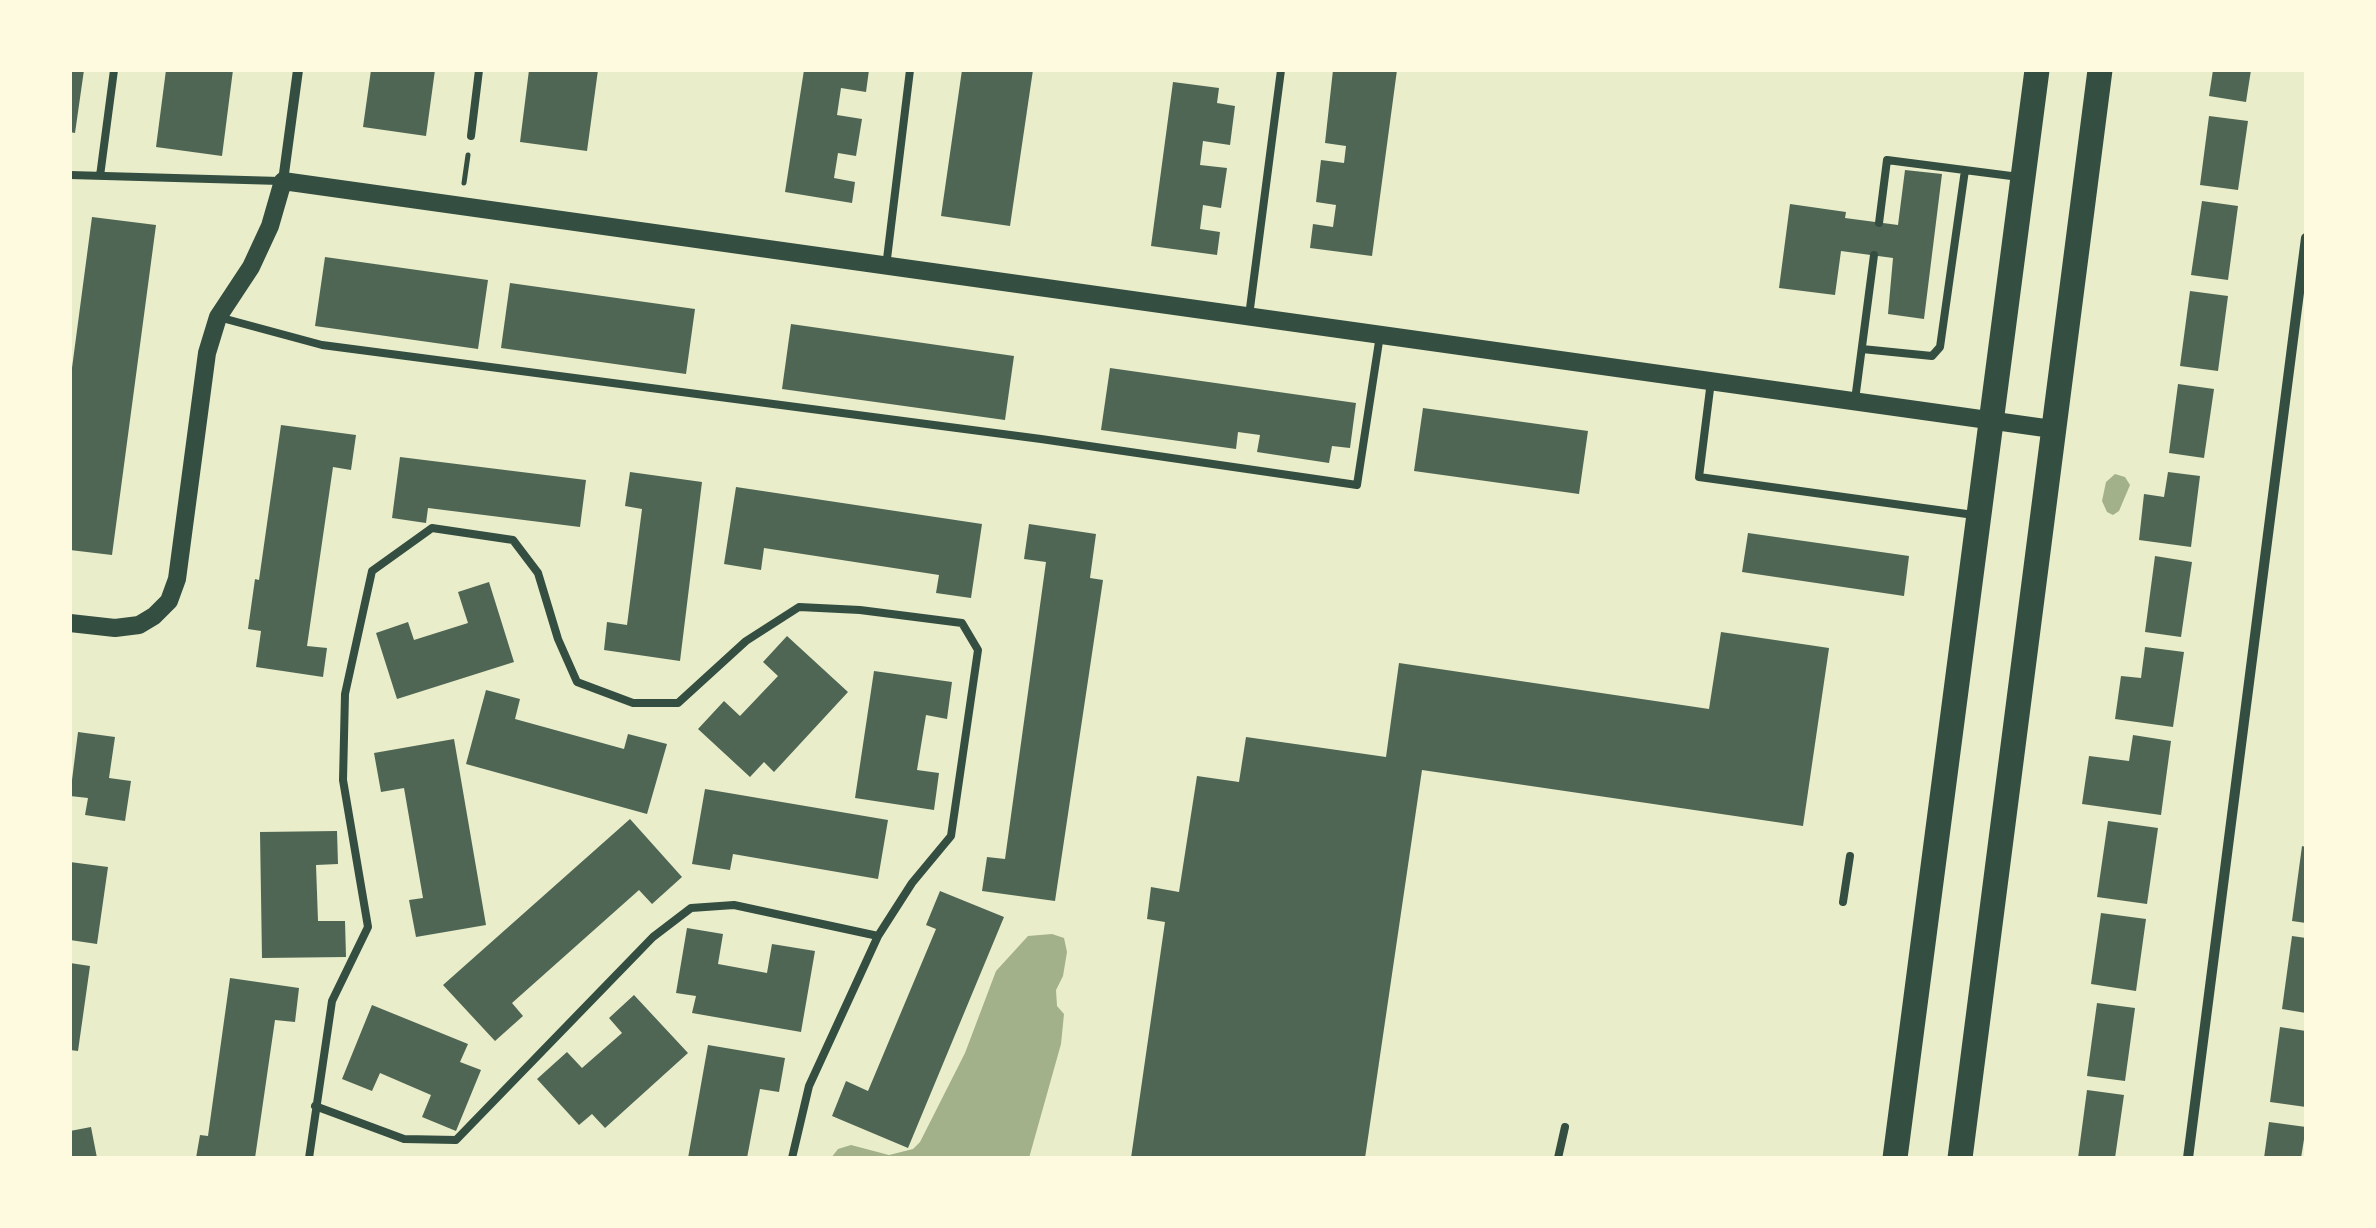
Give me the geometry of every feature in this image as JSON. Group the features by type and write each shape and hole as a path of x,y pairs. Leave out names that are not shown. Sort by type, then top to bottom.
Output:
{"main road":[{"path":"1895,1158 2037,70"},
{"path":"1960,1158 2100,70"}],"street":[{"path":"70,623 115,628 139,625 169,600 176,579 206,354 218,316 251,266 270,226 283,181 298,70"},
{"path":"283,181 2052,428"},
{"path":"2188,1158 2306,238"}],"lane":[{"path":"100,176 114,70"},
{"path":"471,136 479,70"},
{"path":"886,267 910,70"},
{"path":"1250,316 1280,70"},
{"path":"1878,222 1887,160 2023,178"},
{"path":"1862,349 1932,356 1940,348 1965,170"},
{"path":"70,176 283,181"},
{"path":"1855,401 1874,256"},
{"path":"218,316 322,346 1358,484 1380,335"},
{"path":"1711,381 1699,478 1979,516"},
{"path":"309,1158 332,1001 368,927 343,780 345,694 372,570 432,528 513,540 538,573 558,639 577,682 633,703 678,703 746,641 799,608 860,610 962,624 978,650 951,836 912,883 878,936 809,1086 792,1158"},
{"path":"1843,902 1850,856"},
{"path":"316,1106 404,1139 456,1140 653,937 691,908 734,906 878,936"},
{"path":"1558,1158 1565,1127"}],"path":[{"path":"460,206 471,136"}],"shaded area":[{"path":"2115,474 2125,477 2130,485 2119,511 2113,515 2102,501 2106,482"},
{"path":"1052,934 1064,938 1067,952 1056,990 1057,1006 1064,1014 1061,1044 1029,1158 831,1158 838,1149 851,1145 889,1155 913,1149 920,1142 965,1053 996,971 1028,936"}],"building":[{"path":"70,70 84,70 75,133 70,132"},
{"path":"166,70 233,70 222,156 156,147"},
{"path":"371,70 435,70 426,136 363,127"},
{"path":"529,70 598,70 587,151 520,142"},
{"path":"804,70 869,70 866,92 841,88 837,115 862,119 856,156 838,153 834,178 855,182 852,203 785,192"},
{"path":"962,70 1033,70 1010,226 941,216"},
{"path":"1333,70 1397,70 1372,256 1310,248 1313,224 1333,227 1336,205 1316,202 1321,160 1344,163 1346,146 1325,143"},
{"path":"2213,70 2251,70 2246,102 2209,96"},
{"path":"1173,82 1219,88 1217,103 1235,106 1230,145 1203,141 1200,165 1227,168 1221,208 1203,205 1200,229 1220,232 1217,255 1151,246"},
{"path":"2209,116 2248,121 2238,190 2200,185"},
{"path":"1905,170 1942,174 1924,319 1888,314 1893,258 1841,251 1835,295 1779,288 1790,204 1846,212 1845,218 1898,225"},
{"path":"2202,201 2238,206 2228,280 2191,275"},
{"path":"92,217 156,225 112,555 70,550 70,383"},
{"path":"325,257 488,280 478,349 315,326"},
{"path":"510,283 695,309 686,374 501,348"},
{"path":"2190,291 2228,296 2218,371 2180,366"},
{"path":"791,324 1014,356 1005,420 782,389"},
{"path":"1110,368 1356,403 1350,448 1332,446 1329,463 1257,452 1260,435 1238,432 1236,449 1101,430"},
{"path":"2178,384 2214,389 2204,458 2169,453"},
{"path":"1423,408 1588,431 1579,494 1414,471"},
{"path":"281,425 356,435 351,470 333,467 307,646 327,648 323,677 256,667 261,631 248,629 255,579 259,580"},
{"path":"400,457 586,480 580,527 428,508 426,523 392,518"},
{"path":"630,472 702,482 680,661 604,650 607,622 627,625 642,509 625,506"},
{"path":"2168,472 2200,476 2191,547 2139,540 2144,494 2164,497"},
{"path":"736,487 982,524 971,598 936,593 939,575 764,548 761,570 724,564"},
{"path":"1029,524 1096,534 1090,578 1103,580 1055,901 982,891 987,857 1005,859 1046,562 1024,559"},
{"path":"1748,533 1909,556 1904,596 1742,572"},
{"path":"2155,556 2192,562 2181,637 2145,632"},
{"path":"489,582 514,662 397,699 376,633 408,622 414,640 468,623 458,592"},
{"path":"1721,632 1829,648 1803,826 1422,770 1365,1158 1131,1158 1165,922 1147,919 1151,887 1179,892 1197,776 1239,782 1246,737 1386,757 1399,663 1709,709"},
{"path":"787,636 848,692 774,772 764,762 750,777 698,729 724,701 740,716 778,676 763,662"},
{"path":"2145,647 2184,652 2173,727 2115,719 2121,676 2141,678"},
{"path":"874,671 952,682 947,719 926,715 917,770 939,773 934,810 855,798"},
{"path":"486,690 520,699 515,719 624,749 628,734 667,744 647,814 466,764"},
{"path":"78,732 115,737 109,778 131,781 125,821 85,815 88,798 70,796"},
{"path":"2133,735 2171,741 2161,815 2082,804 2089,756 2129,761"},
{"path":"454,739 486,925 416,937 409,900 423,898 404,788 381,792 374,753"},
{"path":"705,789 888,820 878,879 733,854 730,870 692,864"},
{"path":"630,819 682,877 652,904 639,890 512,1003 523,1016 495,1041 443,985"},
{"path":"2108,821 2158,828 2147,904 2097,897"},
{"path":"337,831 338,864 316,865 318,921 345,921 346,957 262,958 260,832"},
{"path":"2302,846 2306,847 2306,923 2292,921"},
{"path":"70,862 108,867 97,944 70,940"},
{"path":"940,891 1004,917 908,1148 832,1116 846,1081 868,1091 936,929 926,925"},
{"path":"2101,913 2146,919 2136,991 2091,984"},
{"path":"687,928 723,934 718,964 767,973 772,944 815,951 801,1032 692,1013 696,996 676,993"},
{"path":"2292,936 2306,938 2306,1013 2282,1009"},
{"path":"70,963 90,966 78,1051 70,1050"},
{"path":"230,978 299,988 295,1022 275,1020 255,1158 196,1158 200,1135 208,1136"},
{"path":"634,995 688,1053 605,1128 592,1114 579,1125 537,1079 567,1052 582,1068 622,1033 609,1018"},
{"path":"2097,1003 2135,1008 2125,1081 2087,1076"},
{"path":"372,1005 468,1044 460,1062 481,1070 456,1131 422,1117 431,1095 380,1073 372,1091 342,1079"},
{"path":"2280,1027 2306,1031 2306,1107 2270,1102"},
{"path":"708,1045 785,1058 779,1092 760,1089 747,1158 688,1158"},
{"path":"2087,1090 2124,1095 2115,1158 2078,1158"},
{"path":"2269,1122 2306,1127 2301,1158 2264,1158"},
{"path":"91,1127 97,1158 70,1158 70,1131"}]}
